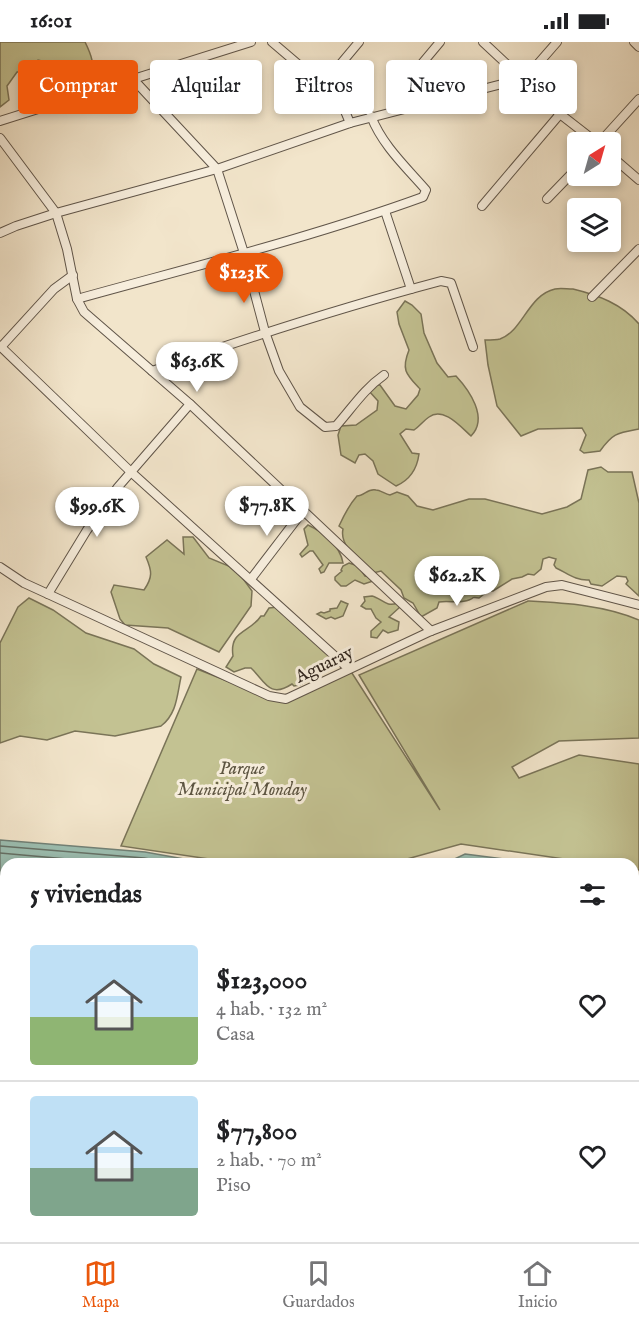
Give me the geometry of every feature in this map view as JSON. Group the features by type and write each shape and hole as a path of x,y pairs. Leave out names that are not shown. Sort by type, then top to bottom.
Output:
{"street":[{"path":"138,77 251,42"},
{"path":"272,42 293,60"},
{"path":"344,60 359,42"},
{"path":"425,60 440,42"},
{"path":"483,42 502,60"},
{"path":"542,60 557,42"},
{"path":"634,42 639,47"},
{"path":"138,84 217,170 244,253 265,332 279,371 305,413 325,427 336,426 373,383 384,375"},
{"path":"0,233 56,213 217,170 350,123 499,85"},
{"path":"608,132 639,99"},
{"path":"0,121 22,114"},
{"path":"346,114 350,123"},
{"path":"482,206 560,114 584,132"},
{"path":"77,299 244,253 385,211 423,197 426,190 381,137 371,117"},
{"path":"0,138 56,213 81,308 190,404 430,631"},
{"path":"621,164 639,180"},
{"path":"547,199 567,178"},
{"path":"385,211 411,289"},
{"path":"592,297 639,249"},
{"path":"73,274 54,290 1,347 131,472 348,668"},
{"path":"152,371 265,332 441,281 451,283 473,347"},
{"path":"48,594 87,530 131,472 190,404"},
{"path":"251,579 303,511"},
{"name":"Aguaray","path":"0,567 24,583 269,696 286,699 430,631 546,587 562,585 639,605"}],"green space":[{"path":"0,42 85,42 92,60 18,60 18,72 7,86 9,100 0,107"},
{"path":"557,289 573,289 609,301 639,324 639,429 616,435 600,451 584,453 580,450 586,435 582,428 538,429 521,436 497,406 485,340 500,339 508,335 538,298 546,293"},
{"path":"405,301 421,314 424,333 437,363 448,377 456,376 471,396 478,413 478,421 471,436 452,419 440,414 429,417 414,430 406,429 400,434 412,453 419,454 412,473 396,486 378,474 373,461 365,454 359,455 355,463 341,455 338,435 341,426 356,425 377,410 378,401 369,391 375,385 380,385 395,406 406,409 418,395 420,389 406,371 405,362 409,350 397,312"},
{"path":"601,467 608,472 632,472 639,503 639,596 626,584 628,581 626,577 617,576 602,586 591,584 589,580 576,578 556,568 554,565 556,559 549,557 543,559 541,569 534,575 528,574 512,579 479,598 474,597 462,602 439,602 437,608 421,617 413,603 404,598 401,590 381,571 373,573 352,553 344,542 343,529 339,526 357,496 373,490 390,495 397,492 408,496 417,506 433,510 469,499 485,499 542,514 567,507 581,499 588,470"},
{"path":"308,525 335,545 343,563 329,563 321,573 319,569 323,565 313,551 302,557 300,554 308,545 304,529"},
{"path":"183,537 193,537 209,558 236,569 252,591 251,606 219,652 168,628 125,625 120,619 111,592 114,585 144,590 151,574 146,557 167,540 184,554"},
{"path":"349,563 358,566 365,576 371,577 373,581 364,584 355,580 346,586 341,586 335,577 342,571 343,566"},
{"path":"372,596 387,604 397,603 400,607 389,617 399,622 398,630 388,633 383,630 377,638 371,637 371,631 381,622 371,609 361,606 365,601 364,597"},
{"path":"29,598 53,610 86,633 134,649 154,664 181,677 176,704 166,721 161,726 115,736 75,731 47,740 20,736 0,743 0,643 18,607"},
{"path":"341,601 348,604 343,616 326,619 317,614 337,608"},
{"name":"Parque Municipal Monday","path":"528,601 598,608 639,620 639,738 559,741 512,767 519,778 579,755 639,764 639,858 557,858 461,844 411,858 202,858 121,846 197,669 270,698 288,701 350,670 440,810 359,675"},
{"path":"278,607 338,662 337,666 325,670 300,685 292,684 278,690 268,686 251,668 234,672 226,667 233,656 234,641 237,636 264,616 269,608"}],"water":[{"path":"0,840 145,852 178,858 0,858"},
{"path":"465,854 496,858 457,858"}]}
